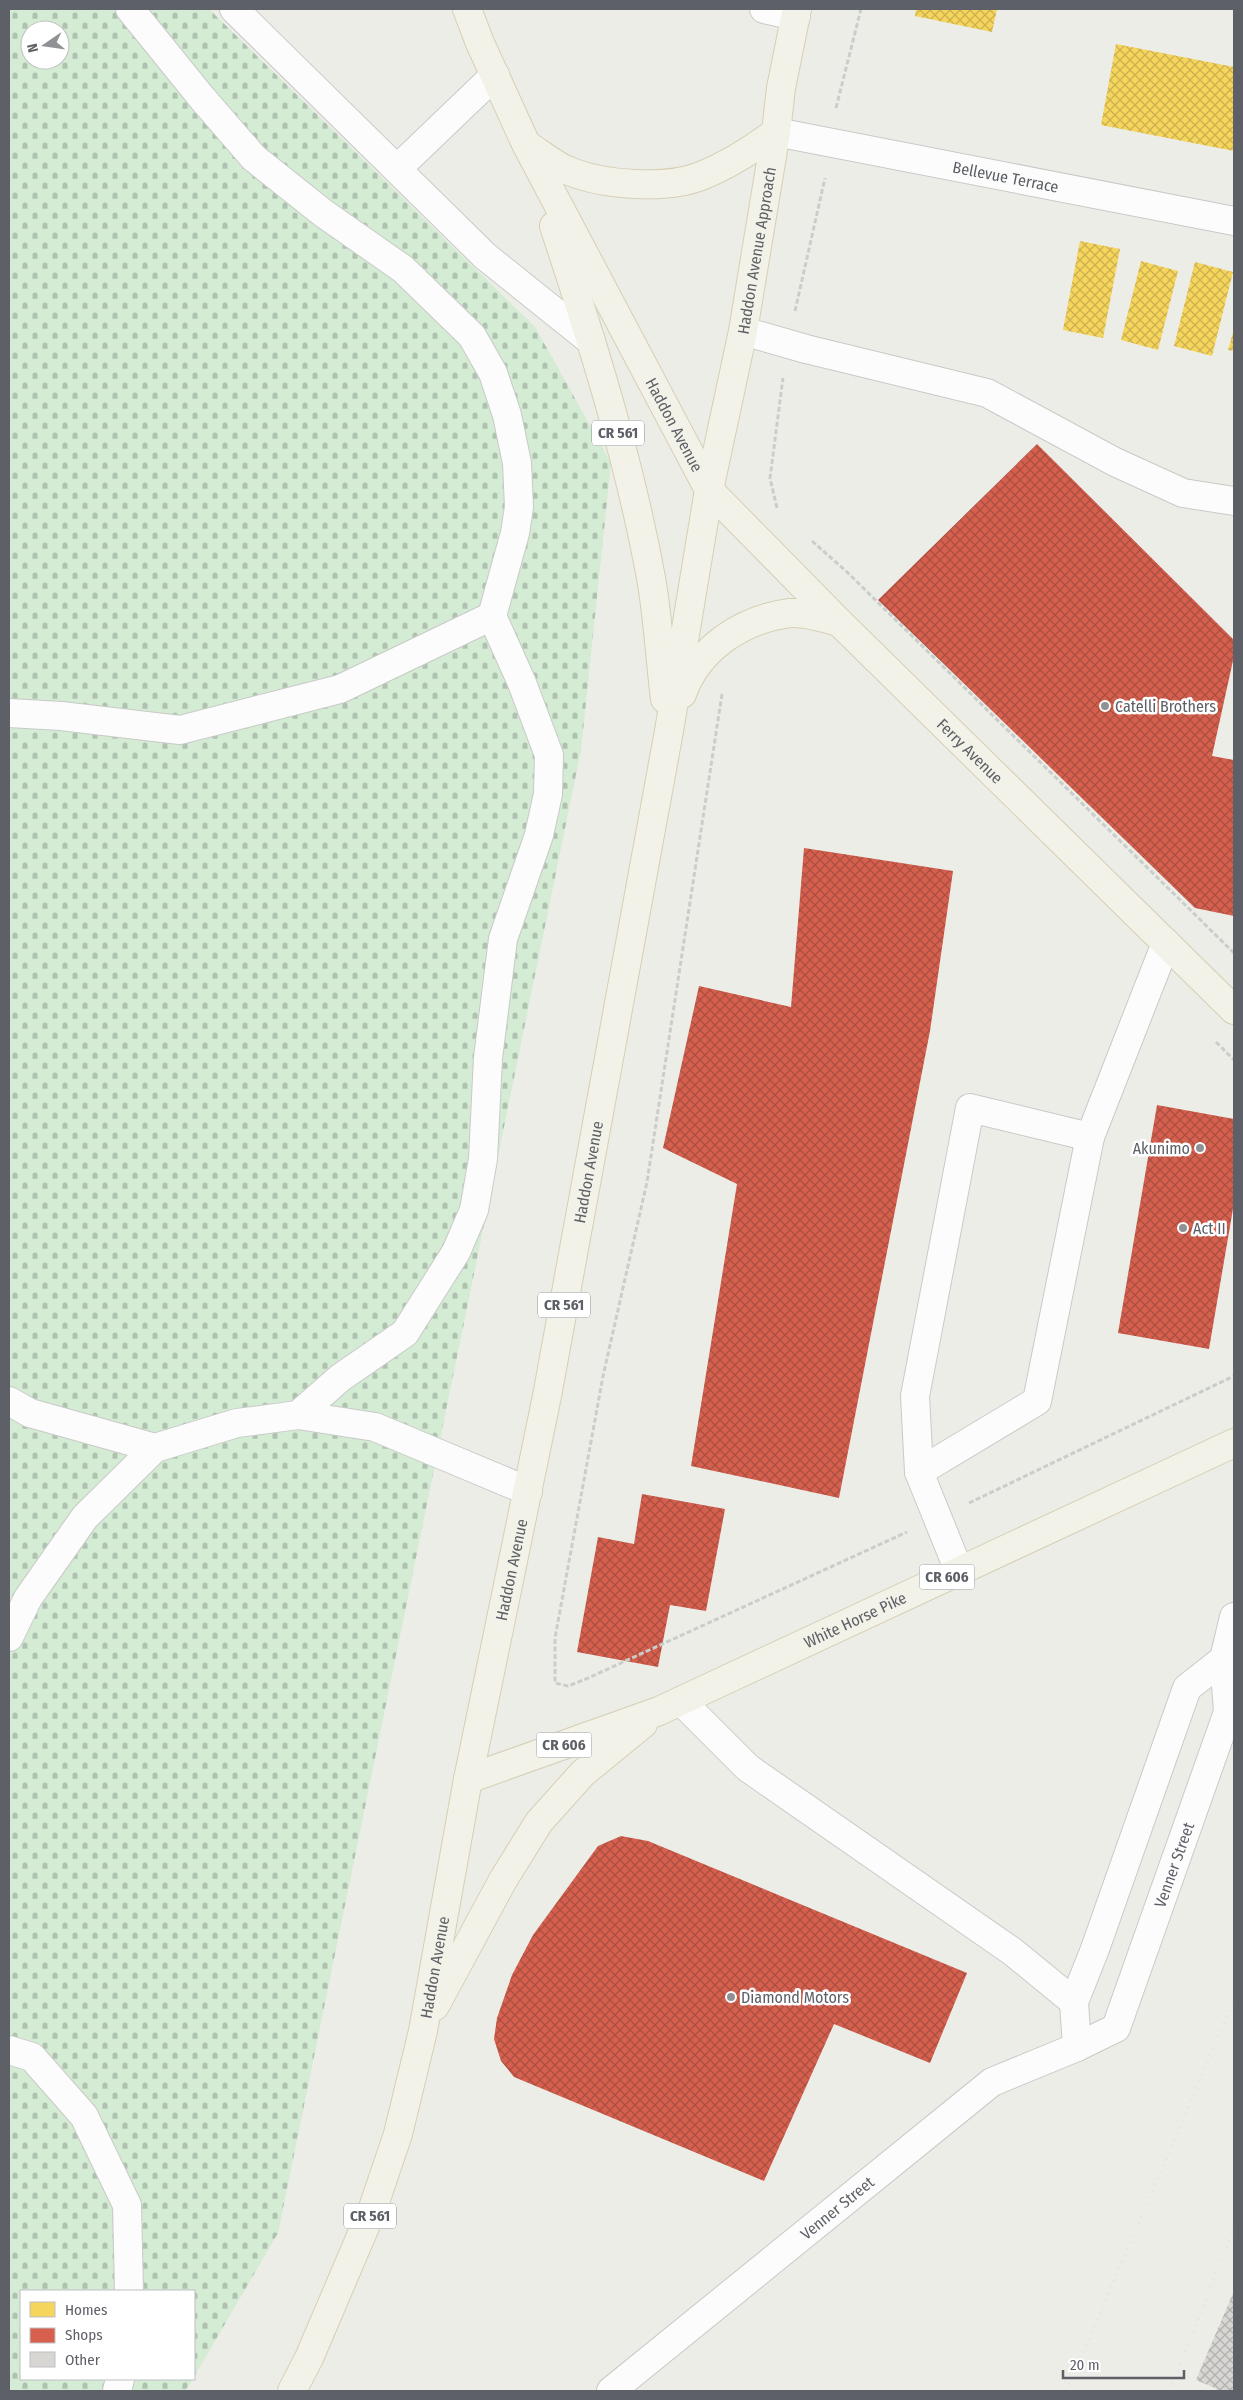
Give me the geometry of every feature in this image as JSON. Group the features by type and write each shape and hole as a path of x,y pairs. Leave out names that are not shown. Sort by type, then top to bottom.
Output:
{"main road":[{"name":"Haddon Avenue","path":"292,2391 309,2358 373,2208 398,2134 422,2031 468,1780 547,1396 669,731 709,490 526,144 467,9"},
{"name":"Haddon Avenue Approach","path":"709,490 743,331 776,132 781,88 796,12"},
{"path":"526,144 568,171 609,182 659,184 699,177 743,156 776,132"},
{"name":"Haddon Avenue","path":"526,144 590,340 619,437 651,578 669,731"},
{"name":"Ferry Avenue","path":"709,490 840,622 1234,1010"},
{"path":"669,731 686,682 707,651 733,632 764,620 792,613 840,622"},
{"name":"White Horse Pike","path":"468,1780 670,1706 1234,1443"},
{"path":"422,2031 502,1880 539,1822 583,1773 670,1706"}],"street":[{"path":"130,9 202,98 254,158 323,213 403,269 472,336 493,373 508,415 517,463 519,507 515,533 492,616 522,683 548,755 548,794 539,836 502,939 488,1058 483,1159 474,1210 456,1252 405,1333 340,1378 298,1415"},
{"path":"234,9 485,256 590,340"},
{"path":"764,9 796,12"},
{"path":"397,169 494,74"},
{"name":"Bellevue Terrace","path":"776,132 1234,221"},
{"path":"743,331 797,347 987,393 1115,462 1183,493 1234,501"},
{"path":"9,713 61,716 180,730 340,689 492,616"},
{"path":"919,1472 1037,1401 1090,1138 1166,943"},
{"path":"959,1571 919,1472 914,1396 970,1108 1090,1138"},
{"path":"9,1401 30,1412 155,1448"},
{"path":"9,1637 28,1598 85,1517 155,1448 237,1423 298,1415 375,1427 528,1491"},
{"name":"Venner Street","path":"611,2391 992,2082 1077,2047 1116,2028 1228,1712 1224,1659 1234,1617"},
{"path":"1077,2047 1074,2002 1096,1949 1187,1688 1224,1659"},
{"path":"670,1706 748,1768 1013,1952 1074,2002"},
{"path":"9,2050 32,2057 84,2116 126,2204 129,2290"}],"path":[{"path":"778,510 770,478 797,347 833,144 837,99 861,9"},
{"path":"806,535 847,572 1234,953"},
{"path":"723,690 646,1182 603,1376 555,1638 555,1683 568,1686 586,1680 938,1518 1234,1376"},
{"path":"1214,1040 1234,1060"}],"green space":[{"path":"9,9 209,9 535,327 611,463 581,750 278,2233 195,2375 195,2290 20,2290 20,2380 192,2380 185,2391 9,2391"}],"building: Homes":[{"path":"916,9 997,9 992,32 915,16"},
{"path":"1116,44 1234,67 1234,151 1101,125"},
{"path":"1080,241 1120,249 1103,338 1063,330"},
{"path":"1141,261 1178,271 1158,350 1121,340"},
{"path":"1195,262 1233,272 1212,356 1174,346"},
{"path":"1234,329 1234,351 1228,350"}],"building: Shops":[{"name":"Catelli Brothers","path":"1037,444 1234,640 1234,656 1212,756 1234,760 1234,916 1195,908 878,600"},
{"path":"804,848 953,871 930,1031 839,1498 691,1466 737,1184 663,1148 699,986 791,1007"},
{"path":"1157,1105 1234,1119 1234,1203 1209,1349 1118,1333"},
{"path":"642,1494 725,1509 706,1611 670,1605 658,1667 577,1652 598,1537 634,1544"},
{"name":"Diamond Motors","path":"621,1836 648,1841 967,1973 930,2063 834,2024 764,2181 514,2077 501,2061 494,2039 497,2018 512,1975 533,1935 598,1846"}],"building: Other":[{"path":"1234,2291 1234,2391 1216,2391 1217,2389 1196,2380"}],"railway":[{"path":"1067,2391 1234,2000"},
{"path":"1170,2391 1234,2227"}],"place":[{"name":"Catelli Brothers","path":"1105,706"},
{"name":"Akunimo","path":"1200,1148"},
{"name":"Act II","path":"1183,1228"},
{"name":"Diamond Motors","path":"731,1997"}]}
